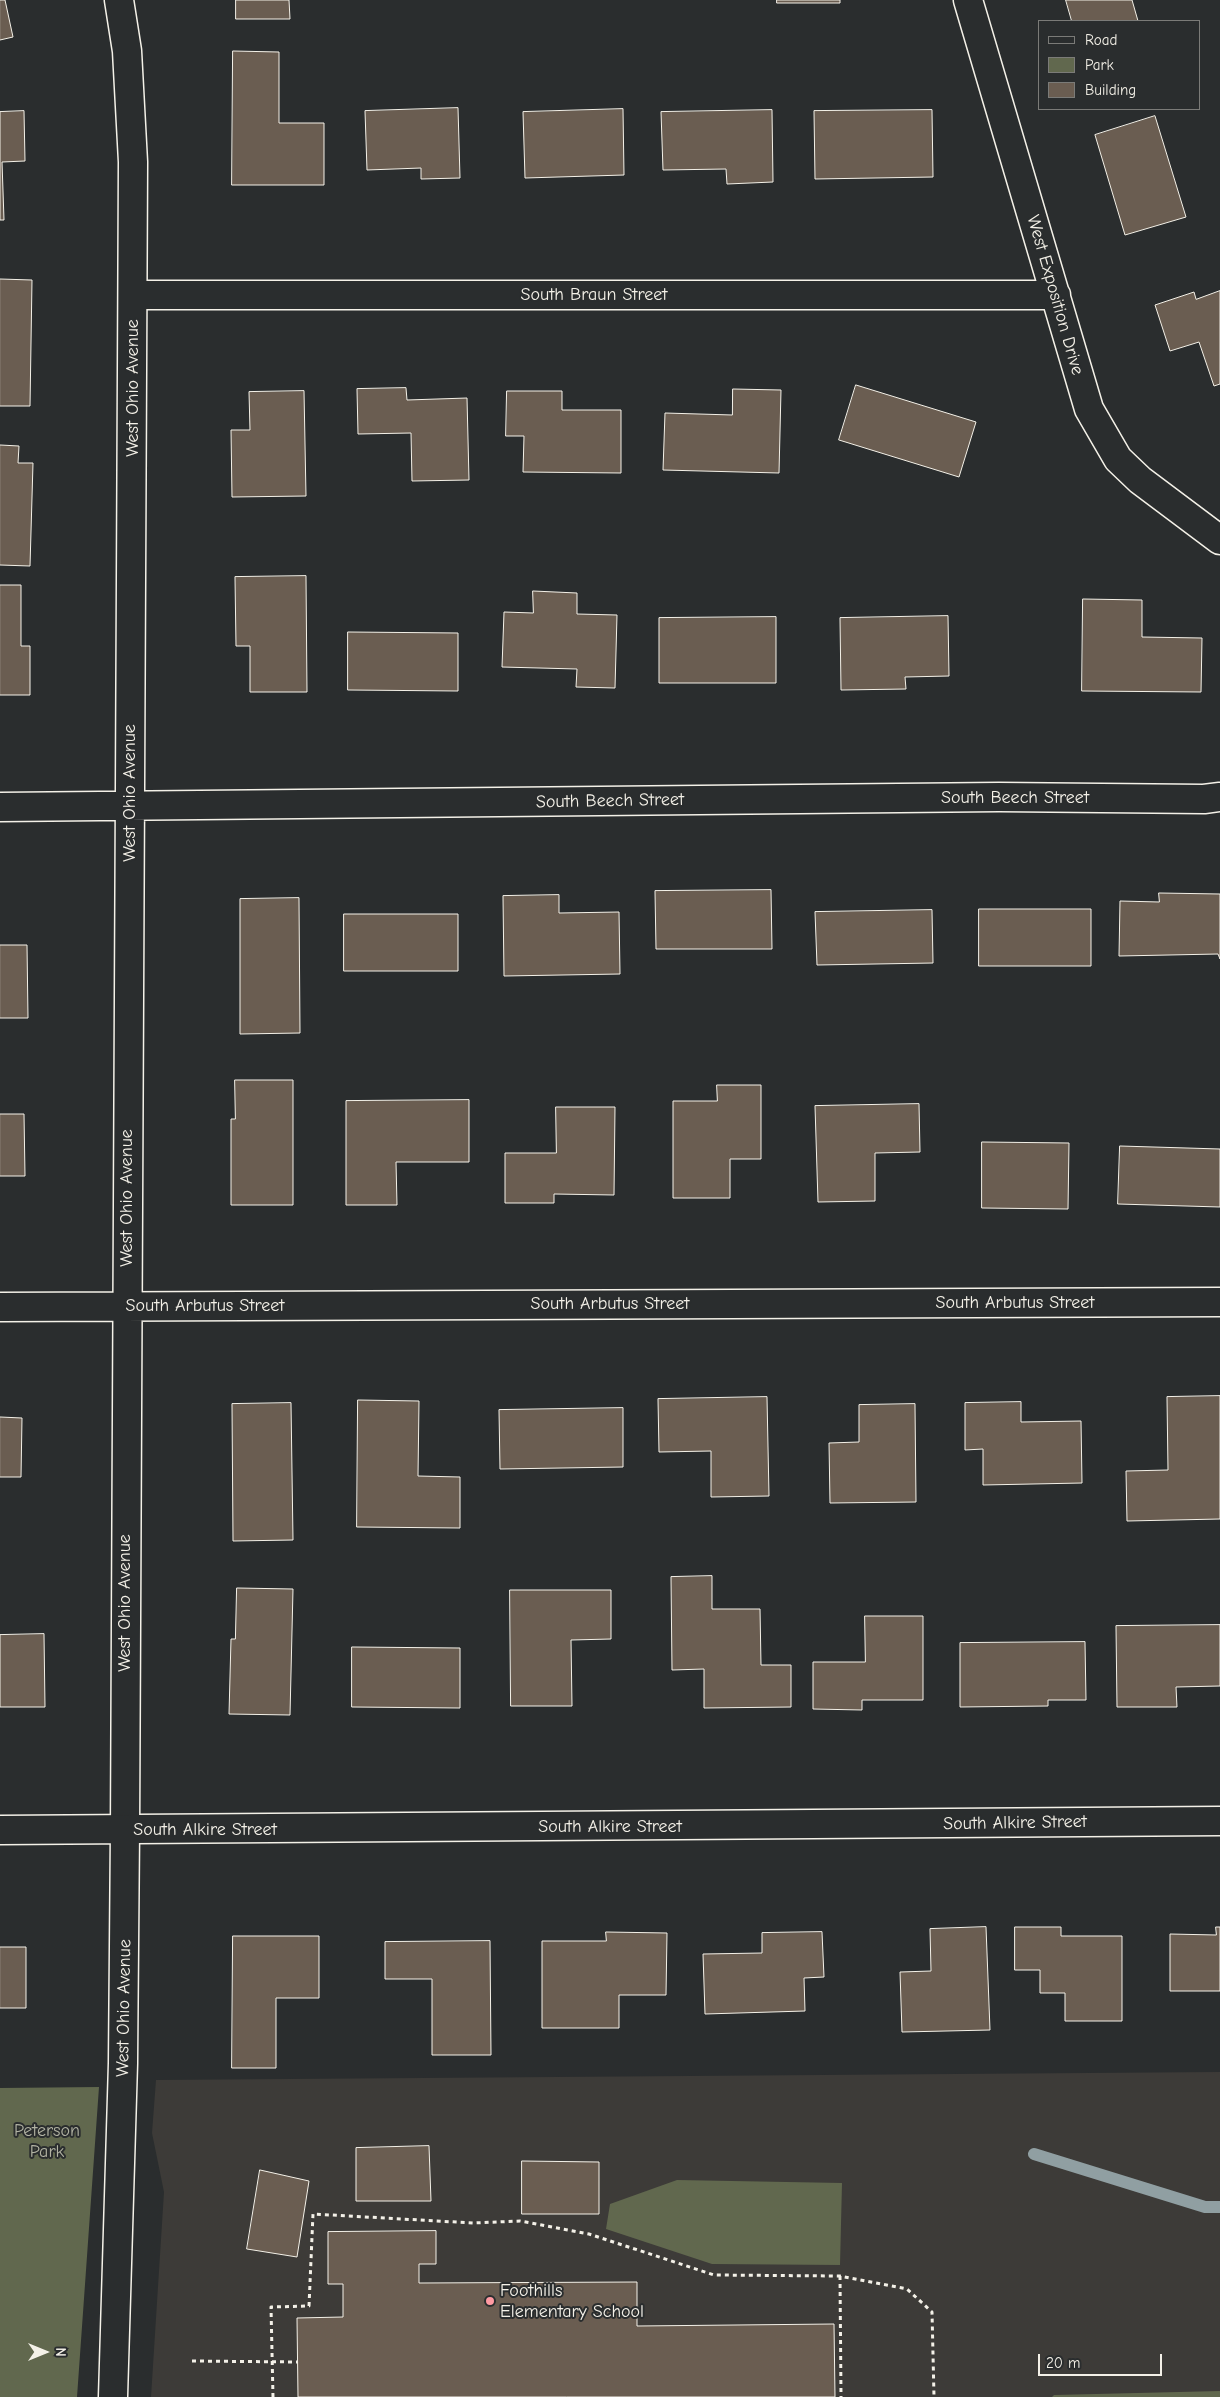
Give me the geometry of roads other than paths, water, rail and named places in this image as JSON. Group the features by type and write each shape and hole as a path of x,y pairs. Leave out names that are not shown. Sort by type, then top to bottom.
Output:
{"street":[{"name":"West Ohio Avenue","path":"113,2397 123,2063 133,295 132,113 127,51 119,0"},
{"name":"West Exposition Drive","path":"968,0 1089,409 1118,459 1140,480 1220,540"},
{"name":"South Braun Street","path":"133,295 1056,295"},
{"name":"South Beech Street","path":"0,807 989,797 1204,799 1220,797"},
{"name":"South Arbutus Street","path":"0,1307 1220,1302"},
{"name":"South Alkire Street","path":"0,1830 1220,1822"}],"waterway":[{"path":"1034,2154 1205,2207 1220,2207"}],"place":[{"name":"Foothills Elementary School","path":"490,2301"}],"park label":[{"name":"Peterson Park","path":"47,2141"}]}
